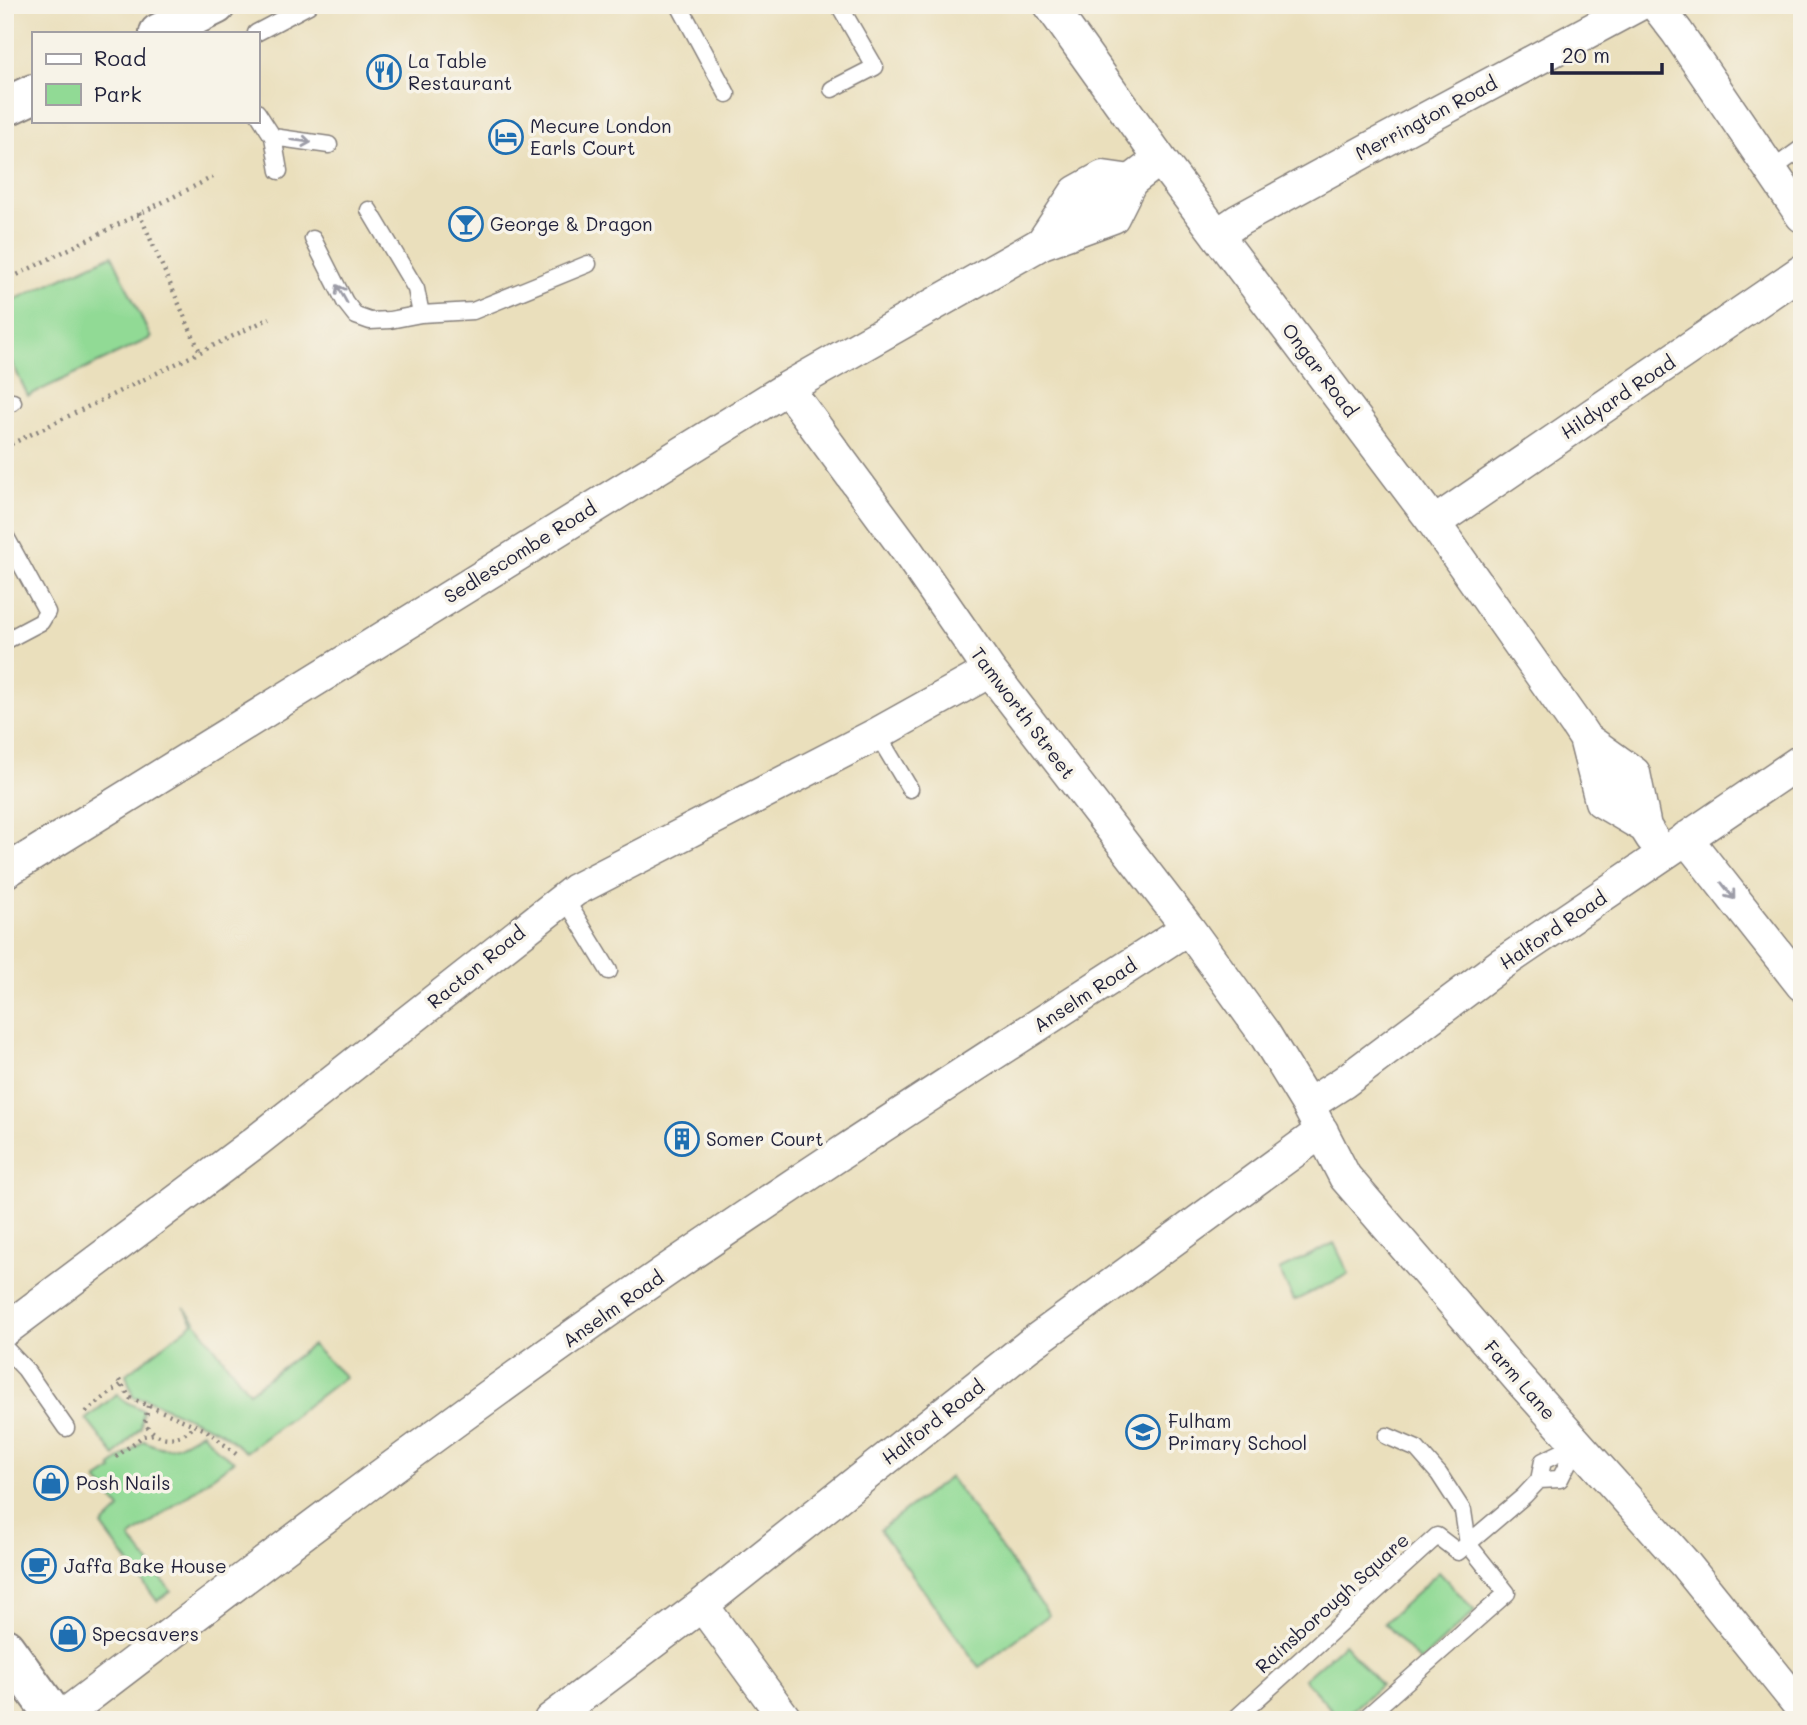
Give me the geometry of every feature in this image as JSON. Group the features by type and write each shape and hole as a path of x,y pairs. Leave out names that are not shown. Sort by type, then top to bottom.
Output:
{"main road":[{"path":"161,32 206,14"},
{"path":"5,107 32,94"},
{"path":"5,1648 57,1720"}],"street":[{"name":"Ongar Road","path":"1050,5 1160,159 1434,523 1585,738 1601,801 1675,847 1802,985"},
{"name":"Merrington Road","path":"1217,235 1286,194 1638,5"},
{"path":"1656,5 1802,216"},
{"name":"Sedlescombe Road","path":"5,872 787,388 1042,243 1076,192 1102,177 1131,181 1160,159"},
{"name":"Hildyard Road","path":"1434,523 1802,271"},
{"name":"Tamworth Street","path":"787,388 990,671 1188,928 1264,1033"},
{"name":"Racton Road","path":"5,1330 254,1143 565,897 587,883 877,734 990,671"},
{"name":"Halford Road","path":"550,1720 702,1605 1315,1118 1345,1082 1500,965 1802,760"},
{"name":"Anselm Road","path":"57,1720 392,1468 604,1314 839,1154 1188,928"},
{"name":"Farm Lane","path":"1264,1033 1315,1118 1345,1177 1577,1445 1685,1564 1802,1709"},
{"path":"702,1605 786,1720"}],"lane":[{"path":"258,32 309,5"},
{"path":"680,5 727,94"},
{"path":"832,89 875,66 839,5"},
{"path":"259,115 273,137 279,171"},
{"path":"273,137 329,145"},
{"path":"1769,171 1802,148"},
{"path":"369,210 416,289 421,314"},
{"path":"313,239 345,302 356,316 370,321 473,311 588,264"},
{"path":"5,641 41,622 47,612 7,543"},
{"path":"877,734 910,789"},
{"path":"565,897 609,971"},
{"path":"5,1348 25,1370 66,1428"},
{"path":"1363,1720 1507,1593 1468,1544 1462,1511 1439,1474 1417,1449 1387,1436"},
{"path":"1468,1544 1539,1480 1543,1461 1577,1445"},
{"name":"Rainsborough Square","path":"1234,1720 1437,1536 1458,1552 1468,1544"}],"path":[{"path":"5,281 214,177"},
{"path":"139,214 200,352"},
{"path":"5,447 271,318"},
{"path":"66,1428 120,1382 130,1398 206,1430 240,1457"},
{"path":"148,1406 145,1423 154,1434 161,1437 174,1439 195,1425"},
{"path":"116,1457 143,1436 154,1434"}],"green space":[{"path":"112,255 151,338 28,396 5,348 5,304"},
{"path":"1334,1243 1349,1274 1294,1301 1279,1270"},
{"path":"184,1307 249,1392 312,1345 345,1377 246,1452 221,1432 146,1399 133,1397 126,1374 193,1323"},
{"path":"117,1394 122,1400 143,1410 141,1427 115,1456 86,1419"},
{"path":"202,1432 218,1450 234,1461 130,1538 171,1591 157,1601 102,1526 120,1509 97,1480 144,1441 168,1448"},
{"path":"950,1477 1049,1615 979,1667 880,1530"},
{"path":"1439,1572 1475,1611 1420,1662 1384,1623"},
{"path":"1344,1644 1381,1685 1341,1720 1304,1679"}],"place":[{"name":"La Table Restaurant","path":"384,72"},
{"name":"Mecure London Earls Court","path":"506,137"},
{"name":"George & Dragon","path":"466,224"},
{"name":"Somer Court","path":"682,1139"},
{"name":"Fulham Primary School","path":"1143,1432"},
{"name":"Posh Nails","path":"51,1483"},
{"name":"Jaffa Bake House","path":"39,1566"},
{"name":"Specsavers","path":"68,1634"}]}
